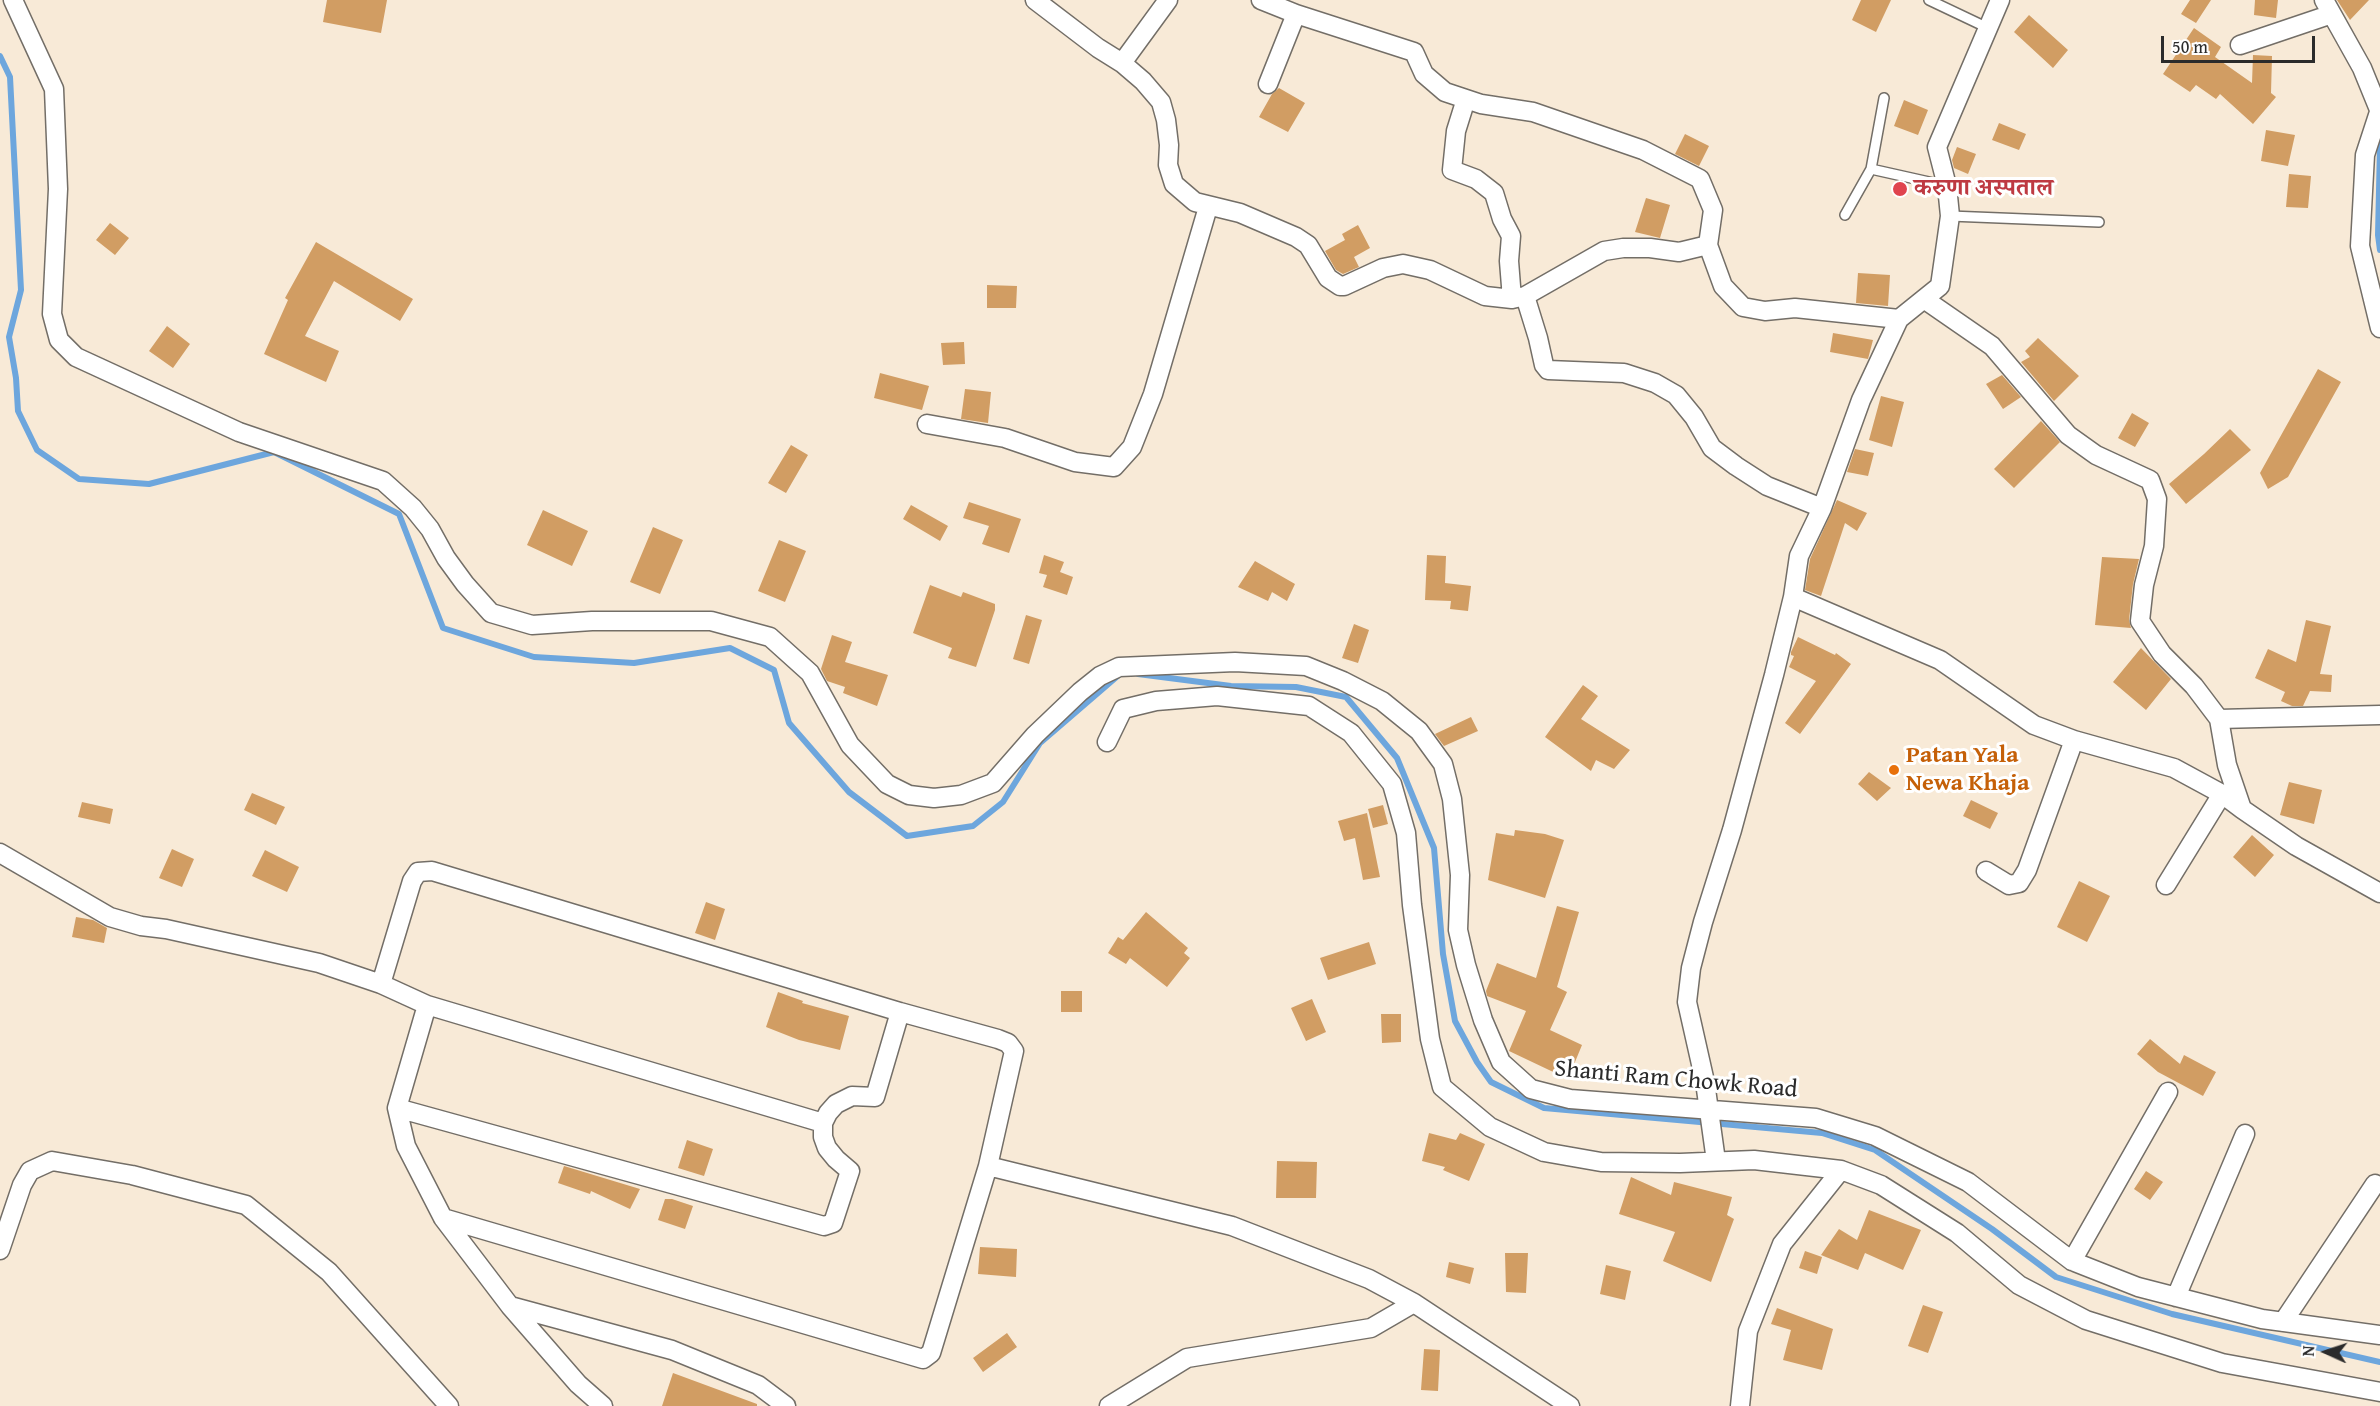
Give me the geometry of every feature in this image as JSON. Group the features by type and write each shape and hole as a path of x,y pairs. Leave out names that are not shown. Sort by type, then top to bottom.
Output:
{"street":[{"name":"Shanti Ram Chowk Road","path":"13,0 54,89 58,189 52,314 59,340 76,357 239,432 384,481 418,515 465,584 491,613 532,625 592,621 711,621 770,637 810,673 850,745 887,784 909,795 934,798 961,795 993,783 1035,735 1080,692 1100,676 1119,667 1235,662 1306,666 1382,700 1419,731 1443,764 1452,799 1461,875 1458,930 1483,1020 1501,1062 1531,1089 1570,1099 1710,1113 1816,1118 1875,1136 1968,1182 2072,1261 2138,1287 2262,1319 2380,1335"},
{"path":"1035,0 1098,48 1122,63 1143,81 1161,102 1169,145 1167,165 1174,184 1195,202 1240,213 1296,237 1308,245 1328,278 1340,286 1383,268 1409,265 1452,279 1485,296 1519,297 1604,251 1623,248 1679,252 1708,245"},
{"path":"1122,63 1168,0"},
{"path":"1261,0 1296,14 1414,52 1424,74 1445,92 1481,104 1533,112 1632,146 1700,179 1713,210 1708,245 1723,286 1743,307 1765,311 1796,308 1899,319"},
{"path":"1716,1153 1687,1002 1691,968 1732,830 1793,597 1799,556 1822,508 1861,400 1899,319 1940,286 1950,216 1947,186 1937,147 2000,0"},
{"path":"2240,45 2328,7 2362,68 2380,110 2365,155 2360,246 2380,328"},
{"path":"1268,84 1296,14"},
{"path":"1466,99 1456,131 1452,170 1476,178 1494,193 1502,219 1511,236 1509,261 1519,297 1538,338 1544,365 1548,370 1609,371 1624,373 1655,383 1676,395 1694,417 1713,448 1728,460 1767,486 1822,508"},
{"path":"927,424 1005,438 1075,462 1114,467 1132,447 1153,394 1208,207"},
{"path":"1924,299 1992,346 2068,435 2096,455 2150,480 2157,498 2154,546 2144,585 2140,621 2162,654 2194,686 2219,719 2227,765 2242,809"},
{"path":"1793,597 1940,660 2034,725 2074,740 2174,768 2222,795 2296,846 2380,893"},
{"path":"1107,742 1123,710 1156,701 1217,696 1309,705 1351,733 1392,784 1406,833 1412,905 1430,1040 1442,1087 1490,1127 1544,1152 1600,1162 1680,1163 1716,1153 1754,1160 1841,1170 1890,1191 1957,1233 2019,1285 2086,1320 2222,1363 2380,1392"},
{"path":"2219,719 2380,715"},
{"path":"1986,871 2008,885 2019,883 2074,740"},
{"path":"2166,885 2222,795"},
{"path":"0,854 110,917 141,927 166,929 319,963 381,984 427,1005 823,1123"},
{"path":"381,984 412,881 418,872 432,871 900,1012 998,1039 1008,1044 1014,1051 988,1166 931,1353 923,1359 443,1218"},
{"path":"427,1005 398,1108 406,1146 443,1218 510,1306 578,1384 603,1406"},
{"path":"398,1108 824,1226 833,1223 850,1171 827,1148 823,1137 823,1123 836,1104 852,1096 875,1097 900,1012"},
{"path":"2072,1261 2168,1092"},
{"path":"2176,1297 2245,1134"},
{"path":"0,1250 30,1171 52,1161 132,1175 246,1205 329,1272 449,1406"},
{"path":"988,1166 1232,1226 1369,1279 1414,1303 1570,1406"},
{"path":"1740,1406 1748,1331 1782,1244 1841,1170"},
{"path":"2283,1322 2375,1184"},
{"path":"1109,1406 1187,1358 1371,1328 1414,1303"},
{"path":"510,1306 672,1350 758,1385 786,1406"}],"lane":[{"path":"1929,0 1988,28"},
{"path":"1845,215 1871,169 1884,98"},
{"path":"1871,169 1947,186"},
{"path":"1950,216 2099,222"}],"building":[{"path":"327,0 387,0 381,33 323,22"},
{"path":"1861,0 1891,0 1876,32 1852,20"},
{"path":"2190,0 2211,0 2196,23 2181,14"},
{"path":"2255,0 2278,0 2276,18 2254,15"},
{"path":"2337,0 2369,0 2350,20"},
{"path":"2029,15 2068,50 2053,68 2014,32"},
{"path":"2194,28 2221,47 2215,57 2252,83 2253,55 2272,56 2271,93 2276,97 2253,124 2220,94 2216,99 2196,85 2190,92 2163,74"},
{"path":"1279,88 1305,103 1288,132 1259,117 1272,94"},
{"path":"1904,100 1928,110 1918,135 1894,126"},
{"path":"1999,123 2026,134 2019,150 1992,140"},
{"path":"2266,130 2295,135 2288,166 2261,161"},
{"path":"1685,134 1709,146 1699,166 1675,154"},
{"path":"1957,147 1976,154 1968,174 1954,168 1952,160"},
{"path":"2289,174 2311,176 2308,208 2286,207"},
{"path":"1646,198 1670,205 1660,238 1635,232"},
{"path":"110,223 129,238 115,255 96,240"},
{"path":"1358,225 1370,248 1354,257 1359,267 1343,274 1336,270 1325,251 1345,240 1342,234"},
{"path":"316,242 413,299 400,321 334,281 305,336 339,351 326,382 264,354 288,300 285,298"},
{"path":"1858,273 1890,275 1888,306 1856,303"},
{"path":"987,285 1017,286 1016,308 987,308"},
{"path":"167,326 190,344 173,368 149,351"},
{"path":"1833,333 1873,340 1868,359 1830,352"},
{"path":"2038,338 2079,376 2054,401 2021,362 2030,357 2025,351"},
{"path":"964,342 965,364 943,365 941,343"},
{"path":"2318,369 2341,382 2288,477 2268,489 2260,473"},
{"path":"880,373 929,386 922,410 874,398"},
{"path":"2002,375 2021,397 2003,409 1986,384"},
{"path":"965,389 991,392 988,423 961,419"},
{"path":"1881,396 1904,402 1892,447 1869,440"},
{"path":"2132,413 2149,423 2135,447 2118,438"},
{"path":"2041,421 2060,442 2014,488 1994,469"},
{"path":"2230,429 2251,450 2186,504 2169,484"},
{"path":"791,445 808,455 786,493 768,483"},
{"path":"1855,449 1874,453 1868,476 1847,472"},
{"path":"1837,500 1867,513 1857,531 1845,523 1821,596 1805,590 1810,559"},
{"path":"969,502 1021,519 1009,553 982,544 989,526 963,518"},
{"path":"911,505 948,526 940,541 903,519"},
{"path":"543,510 588,531 572,566 527,545"},
{"path":"653,527 683,540 660,594 630,582"},
{"path":"779,540 806,551 785,602 758,591"},
{"path":"1044,555 1064,562 1060,572 1073,577 1067,595 1043,587 1047,575 1039,573"},
{"path":"1427,555 1446,556 1445,583 1471,586 1468,611 1450,609 1451,601 1425,600"},
{"path":"2102,557 2139,559 2133,584 2129,620 2131,628 2095,625"},
{"path":"1255,561 1295,584 1287,601 1272,592 1268,601 1238,587"},
{"path":"930,585 961,597 963,592 995,604 976,667 948,658 952,648 913,633"},
{"path":"1026,615 1042,620 1029,664 1013,659"},
{"path":"2306,620 2331,626 2320,674 2332,675 2331,692 2310,691 2303,706 2292,706 2281,701 2285,692 2255,678 2268,649 2296,662"},
{"path":"1354,624 1369,630 1358,663 1342,658"},
{"path":"832,635 852,642 845,662 888,675 877,706 843,693 845,687 827,681 821,669"},
{"path":"1798,637 1835,655 1836,653 1851,664 1800,734 1785,723 1816,681 1789,667 1794,656 1791,652"},
{"path":"2141,648 2171,679 2146,710 2113,682"},
{"path":"1583,685 1598,696 1581,719 1630,750 1614,769 1596,760 1591,771 1545,737"},
{"path":"1471,717 1478,731 1444,746 1435,734"},
{"path":"1869,772 1891,788 1877,801 1858,784"},
{"path":"2289,782 2322,790 2314,824 2280,815"},
{"path":"252,793 285,807 276,825 244,810"},
{"path":"1971,800 1998,813 1990,829 1963,816"},
{"path":"82,802 113,809 110,824 78,817"},
{"path":"1383,805 1388,824 1373,828 1368,809"},
{"path":"1367,813 1380,877 1363,880 1355,838 1344,841 1338,821"},
{"path":"1515,830 1545,834 1564,840 1545,898 1488,880 1496,833 1514,836"},
{"path":"2252,835 2274,855 2255,877 2233,857"},
{"path":"172,849 194,859 182,887 159,878"},
{"path":"265,850 299,867 287,892 252,876"},
{"path":"2079,881 2110,896 2087,942 2057,927"},
{"path":"706,902 725,909 715,940 695,933"},
{"path":"1557,906 1579,912 1557,987 1567,992 1550,1030 1582,1045 1568,1079 1509,1051 1526,1011 1487,996 1486,991 1497,963 1536,978"},
{"path":"1146,912 1188,948 1184,953 1190,958 1167,987 1130,958 1126,964 1108,953 1118,937 1123,940"},
{"path":"76,917 93,920 107,928 104,943 72,937"},
{"path":"1369,942 1376,964 1328,980 1320,958"},
{"path":"1061,991 1082,991 1082,1012 1061,1012"},
{"path":"778,992 803,1001 802,1003 849,1016 840,1050 799,1040 766,1027"},
{"path":"1312,999 1326,1032 1306,1041 1291,1008"},
{"path":"1381,1014 1401,1014 1401,1042 1382,1043"},
{"path":"2150,1039 2180,1064 2184,1055 2216,1072 2203,1096 2158,1072 2137,1054"},
{"path":"1429,1133 1456,1140 1460,1133 1485,1144 1469,1181 1443,1170 1445,1167 1422,1161"},
{"path":"687,1140 713,1149 704,1176 678,1168"},
{"path":"1277,1161 1317,1162 1316,1198 1276,1198"},
{"path":"564,1166 640,1189 630,1209 591,1191 590,1194 558,1183"},
{"path":"2146,1171 2163,1182 2150,1200 2134,1189"},
{"path":"1631,1177 1671,1195 1674,1182 1732,1197 1727,1215 1734,1219 1711,1282 1663,1261 1675,1232 1619,1214"},
{"path":"665,1199 693,1206 685,1229 658,1220"},
{"path":"1869,1210 1921,1230 1903,1270 1865,1253 1858,1270 1821,1255 1839,1229 1857,1240"},
{"path":"980,1247 1017,1249 1016,1277 978,1274"},
{"path":"1805,1251 1822,1257 1817,1274 1799,1268"},
{"path":"1505,1253 1528,1253 1526,1293 1506,1292"},
{"path":"1449,1262 1474,1268 1470,1284 1446,1277"},
{"path":"1606,1265 1631,1271 1625,1300 1600,1294"},
{"path":"1923,1305 1943,1312 1928,1353 1908,1346"},
{"path":"1777,1308 1833,1329 1822,1370 1783,1360 1791,1330 1771,1324"},
{"path":"1007,1333 1017,1347 983,1372 973,1358"},
{"path":"1424,1349 1440,1350 1438,1391 1421,1390"},
{"path":"673,1373 757,1404 757,1406 662,1406"}],"waterway":[{"path":"0,56 10,77 21,290 9,337 16,378 18,411 37,450 79,479 149,484 274,452 399,514 443,628 534,657 634,663 730,648 774,670 789,723 849,792 907,836 973,826 1003,802 1040,743 1120,674"},
{"path":"2380,146 2378,235 2380,250"},
{"path":"1138,674 1231,686 1296,687 1346,697 1397,758 1434,848 1443,954 1455,1021 1477,1062 1491,1082 1544,1108 1822,1133 1875,1150 1992,1229 2056,1277 2172,1314 2380,1362"}],"place":[{"name":"करुणा अस्पताल","path":"1900,189"},
{"name":"Patan Yala Newa Khaja","path":"1894,770"}]}
